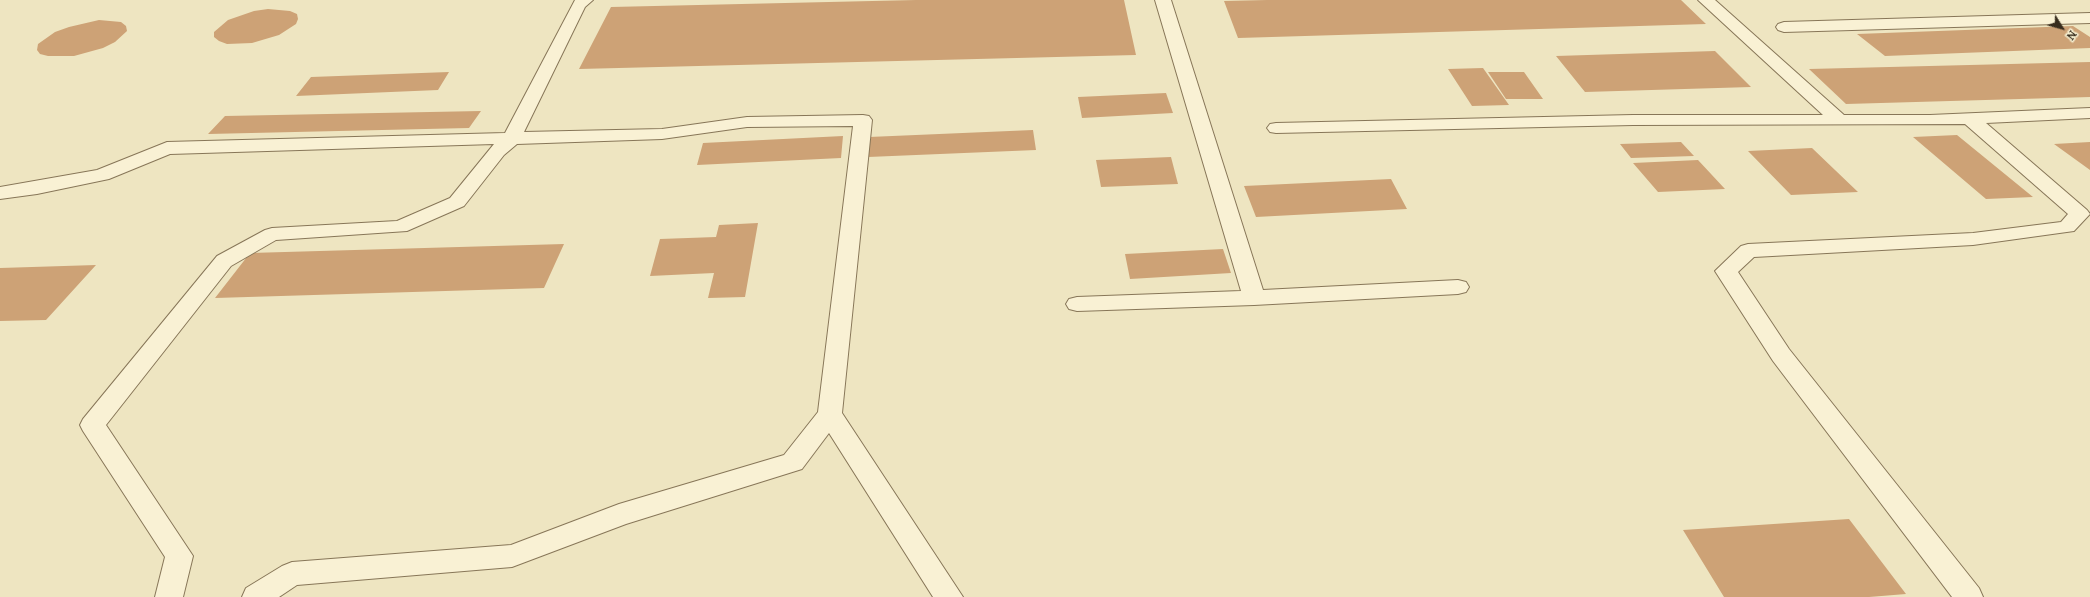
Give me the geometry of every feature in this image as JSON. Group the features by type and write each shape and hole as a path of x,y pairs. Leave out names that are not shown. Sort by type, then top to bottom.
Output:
{"lane":[{"path":"169,597 179,556 92,425 224,261 272,234 400,227 457,202 496,151 512,138 579,4 585,0"},
{"path":"1163,0 1254,298"},
{"path":"1706,0 1839,120"},
{"path":"1784,27 2090,18"},
{"path":"1276,128 1633,120 1839,120 1969,118 2090,113"},
{"path":"1969,118 2080,214 2067,227 1973,239 1748,251 1726,271 1781,355 1969,597"},
{"path":"0,193 37,188 102,175 167,148 662,134 747,122 863,120 830,414 793,462 619,516 512,556 292,574 256,597"},
{"path":"1077,304 1254,298 1458,287"},
{"path":"830,414 949,597"}],"building":[{"path":"916,0 1124,0 1136,55 579,69 611,7"},
{"path":"1681,0 1706,24 1238,38 1224,1"},
{"path":"268,9 290,11 297,14 298,19 296,24 279,35 252,43 227,44 214,37 214,32 228,20 254,11"},
{"path":"99,20 121,22 126,26 127,31 115,42 103,48 74,56 48,56 40,54 37,50 38,44 55,32"},
{"path":"2073,26 2090,37 2090,48 1885,56 1857,34"},
{"path":"1715,51 1751,87 1585,92 1556,56"},
{"path":"2090,62 2090,97 1846,104 1809,69"},
{"path":"1483,68 1509,105 1472,106 1448,69"},
{"path":"449,72 438,90 296,96 311,77"},
{"path":"1488,72 1524,72 1543,99 1506,99"},
{"path":"1166,93 1173,113 1082,118 1078,97"},
{"path":"481,111 469,128 208,134 225,116"},
{"path":"1033,130 1036,150 868,157 869,137"},
{"path":"1957,135 2033,197 1986,199 1913,137"},
{"path":"843,136 841,158 697,165 703,143"},
{"path":"1681,142 1694,156 1631,158 1620,144"},
{"path":"2090,142 2090,170 2054,144"},
{"path":"1812,148 1858,192 1791,195 1748,151"},
{"path":"1171,157 1178,184 1101,187 1096,160"},
{"path":"1698,160 1725,189 1658,192 1633,163"},
{"path":"1391,179 1407,209 1256,217 1244,186"},
{"path":"758,223 745,297 708,298 714,273 650,276 660,239 716,237 719,225"},
{"path":"564,244 544,288 215,298 250,253"},
{"path":"1223,249 1231,273 1130,279 1125,254"},
{"path":"96,265 46,320 0,321 0,268"},
{"path":"1849,519 1906,594 1869,597 1724,597 1683,530"}]}
